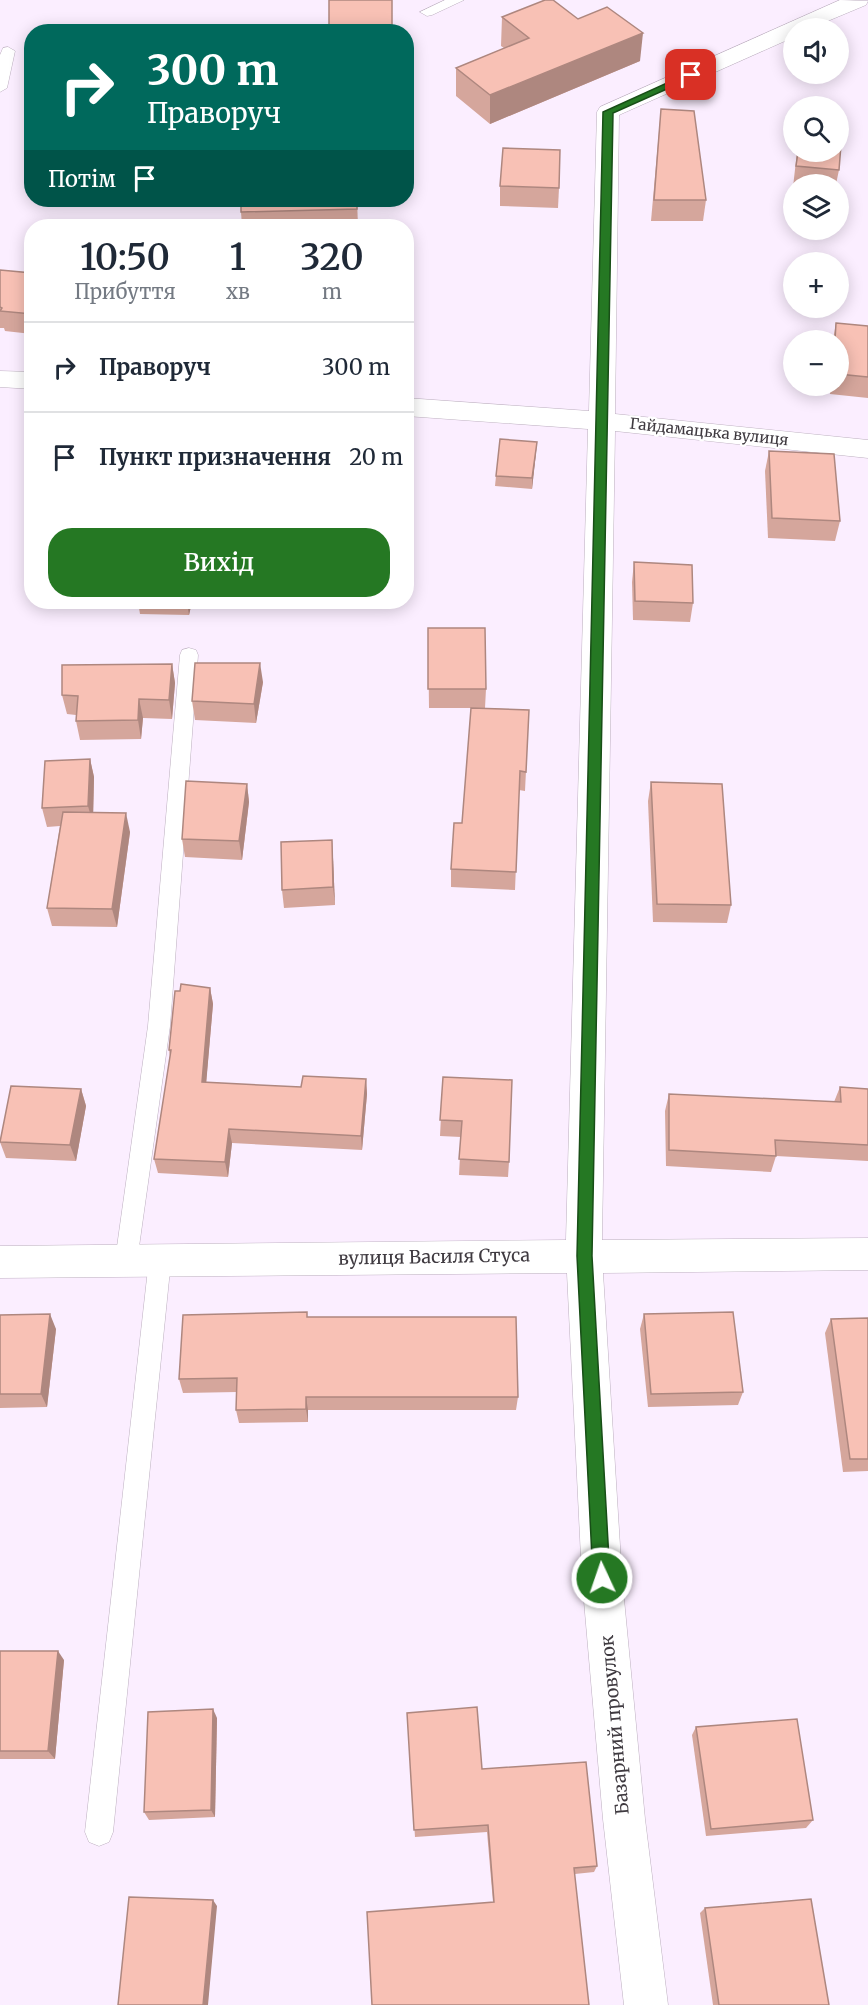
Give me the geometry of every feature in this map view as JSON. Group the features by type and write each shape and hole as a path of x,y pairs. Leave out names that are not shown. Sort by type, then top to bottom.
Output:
{"street":[{"path":"818,18 858,0"},
{"name":"Базарний провулок","path":"646,2005 624,1819 602,1578 584,1256 608,112 783,34"},
{"path":"0,379 24,380"},
{"name":"Гайдамацька вулиця","path":"414,408 601,421 868,449"},
{"name":"вулиця Василя Стуса","path":"0,1262 868,1254"}],"lane":[{"path":"427,12 457,0"},
{"path":"0,88 8,51"},
{"path":"99,1832 189,655"}],"building":[{"path":"329,0 392,0 392,24 329,24"},
{"path":"545,0 553,0 578,19 607,7 643,33 490,95 456,68 529,38 502,17"},
{"path":"661,109 694,111 706,200 654,200"},
{"path":"503,148 560,150 559,188 500,186"},
{"path":"797,162 840,162 839,170 796,166"},
{"path":"241,207 357,207 357,209 241,212"},
{"path":"0,270 24,272 24,313 0,311 2,308 0,307"},
{"path":"836,323 868,326 868,377 849,375 849,330 836,330"},
{"path":"500,439 537,442 532,478 496,476"},
{"path":"769,451 834,454 840,521 772,518"},
{"path":"634,562 692,565 693,603 635,601"},
{"path":"428,628 485,628 486,689 428,689"},
{"path":"195,663 260,663 254,704 192,701"},
{"path":"172,664 169,700 139,699 138,720 76,721 78,696 62,695 62,665"},
{"path":"471,708 529,710 526,772 520,771 516,872 451,869 454,823 462,823"},
{"path":"90,759 88,806 42,808 45,761"},
{"path":"186,781 247,784 239,841 182,839"},
{"path":"651,782 722,784 731,905 657,904"},
{"path":"63,812 126,813 112,909 47,908"},
{"path":"332,840 333,887 282,890 281,842"},
{"path":"181,984 210,988 202,1082 301,1087 303,1076 366,1079 361,1136 229,1129 225,1162 154,1159 171,1050 169,1050 175,991 180,991"},
{"path":"443,1077 512,1080 509,1162 459,1159 462,1121 440,1120"},
{"path":"11,1086 81,1089 70,1145 0,1142"},
{"path":"840,1087 868,1089 868,1145 775,1140 776,1156 669,1150 669,1094 841,1102"},
{"path":"307,1312 307,1317 516,1317 518,1397 306,1397 306,1409 236,1410 237,1378 179,1379 183,1315"},
{"path":"733,1312 743,1392 651,1394 644,1314"},
{"path":"50,1314 41,1394 0,1394 0,1315"},
{"path":"868,1318 868,1459 850,1459 831,1319"},
{"path":"0,1651 58,1651 48,1751 0,1751"},
{"path":"477,1707 482,1769 586,1762 597,1866 574,1868 589,2005 372,2005 367,1912 494,1902 488,1825 414,1830 407,1713"},
{"path":"213,1709 211,1810 144,1812 148,1712"},
{"path":"797,1719 813,1820 711,1829 696,1727"},
{"path":"129,1897 213,1900 203,2005 118,2005"},
{"path":"811,1899 829,2005 719,2005 705,1908"}],"route":[{"path":"602,1578 584,1256 608,112 691,75"}]}
